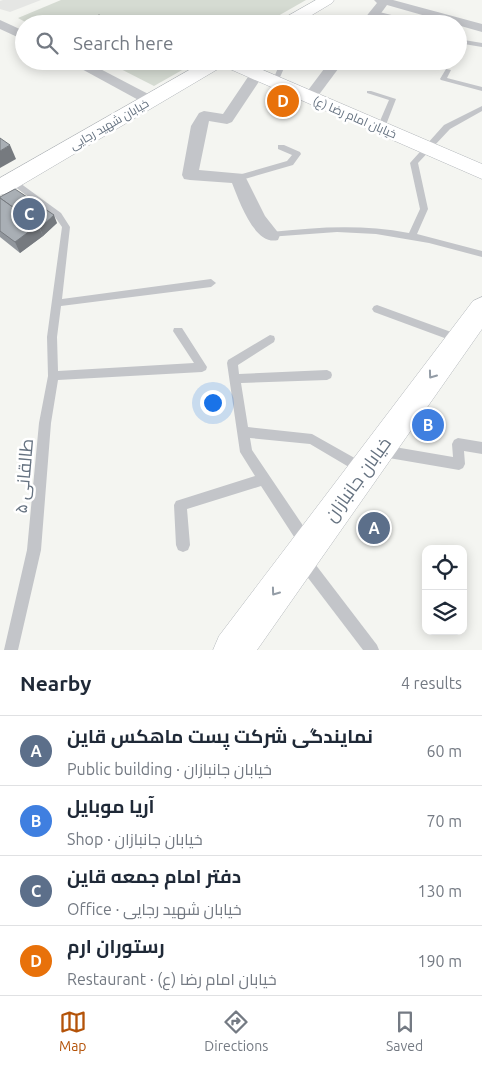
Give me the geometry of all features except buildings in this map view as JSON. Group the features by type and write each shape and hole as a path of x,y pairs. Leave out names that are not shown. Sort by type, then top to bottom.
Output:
{"street":[{"path":"301,15 327,0"},
{"path":"373,15 383,0 436,15"},
{"path":"0,24 15,32"},
{"path":"467,24 482,28"},
{"path":"91,70 149,100"},
{"name":"خیابان شهید رجایی","path":"6,184 202,70"},
{"name":"خیابان امام رضا (ع)","path":"248,70 482,172"},
{"path":"310,97 330,70"},
{"path":"257,74 227,119 204,116 198,126 190,175 238,178 257,219 271,235"},
{"name":"خیابان جانبازان","path":"233,650 458,339 481,312"}],"lane":[{"path":"375,12 387,15"},
{"path":"467,42 482,45"},
{"path":"275,82 280,70"},
{"path":"448,70 443,79 482,89"},
{"path":"368,92 393,99 381,128"},
{"path":"411,238 424,209 414,163 447,127 471,116 482,108"},
{"path":"238,178 290,163 297,154 281,147"},
{"name":"طالقانی ۵","path":"6,184 58,215 66,227 52,337 53,376 45,423 34,550 11,650"},
{"path":"271,235 314,230 375,231 454,246 482,254"},
{"path":"57,303 211,282"},
{"path":"377,309 458,339"},
{"path":"53,376 202,367 178,331"},
{"path":"270,339 232,363 246,452 264,479 304,552 372,650"},
{"path":"235,379 327,375"},
{"path":"243,432 312,439 371,460 459,464 458,444 482,448"},
{"path":"183,545 180,505 264,479"}],"shaded area":[{"path":"41,0 10,12 0,9 0,1"},
{"path":"61,0 306,0 280,15 25,15"},
{"path":"123,70 182,70 154,86"}],"place":[{"name":"رستوران ارم","path":"283,101"},
{"name":"دفتر امام جمعه قاین","path":"29,214"},
{"name":"آریا موبایل","path":"428,425"},
{"name":"نمایندگی شرکت پست ماهکس قاین","path":"374,528"}]}
